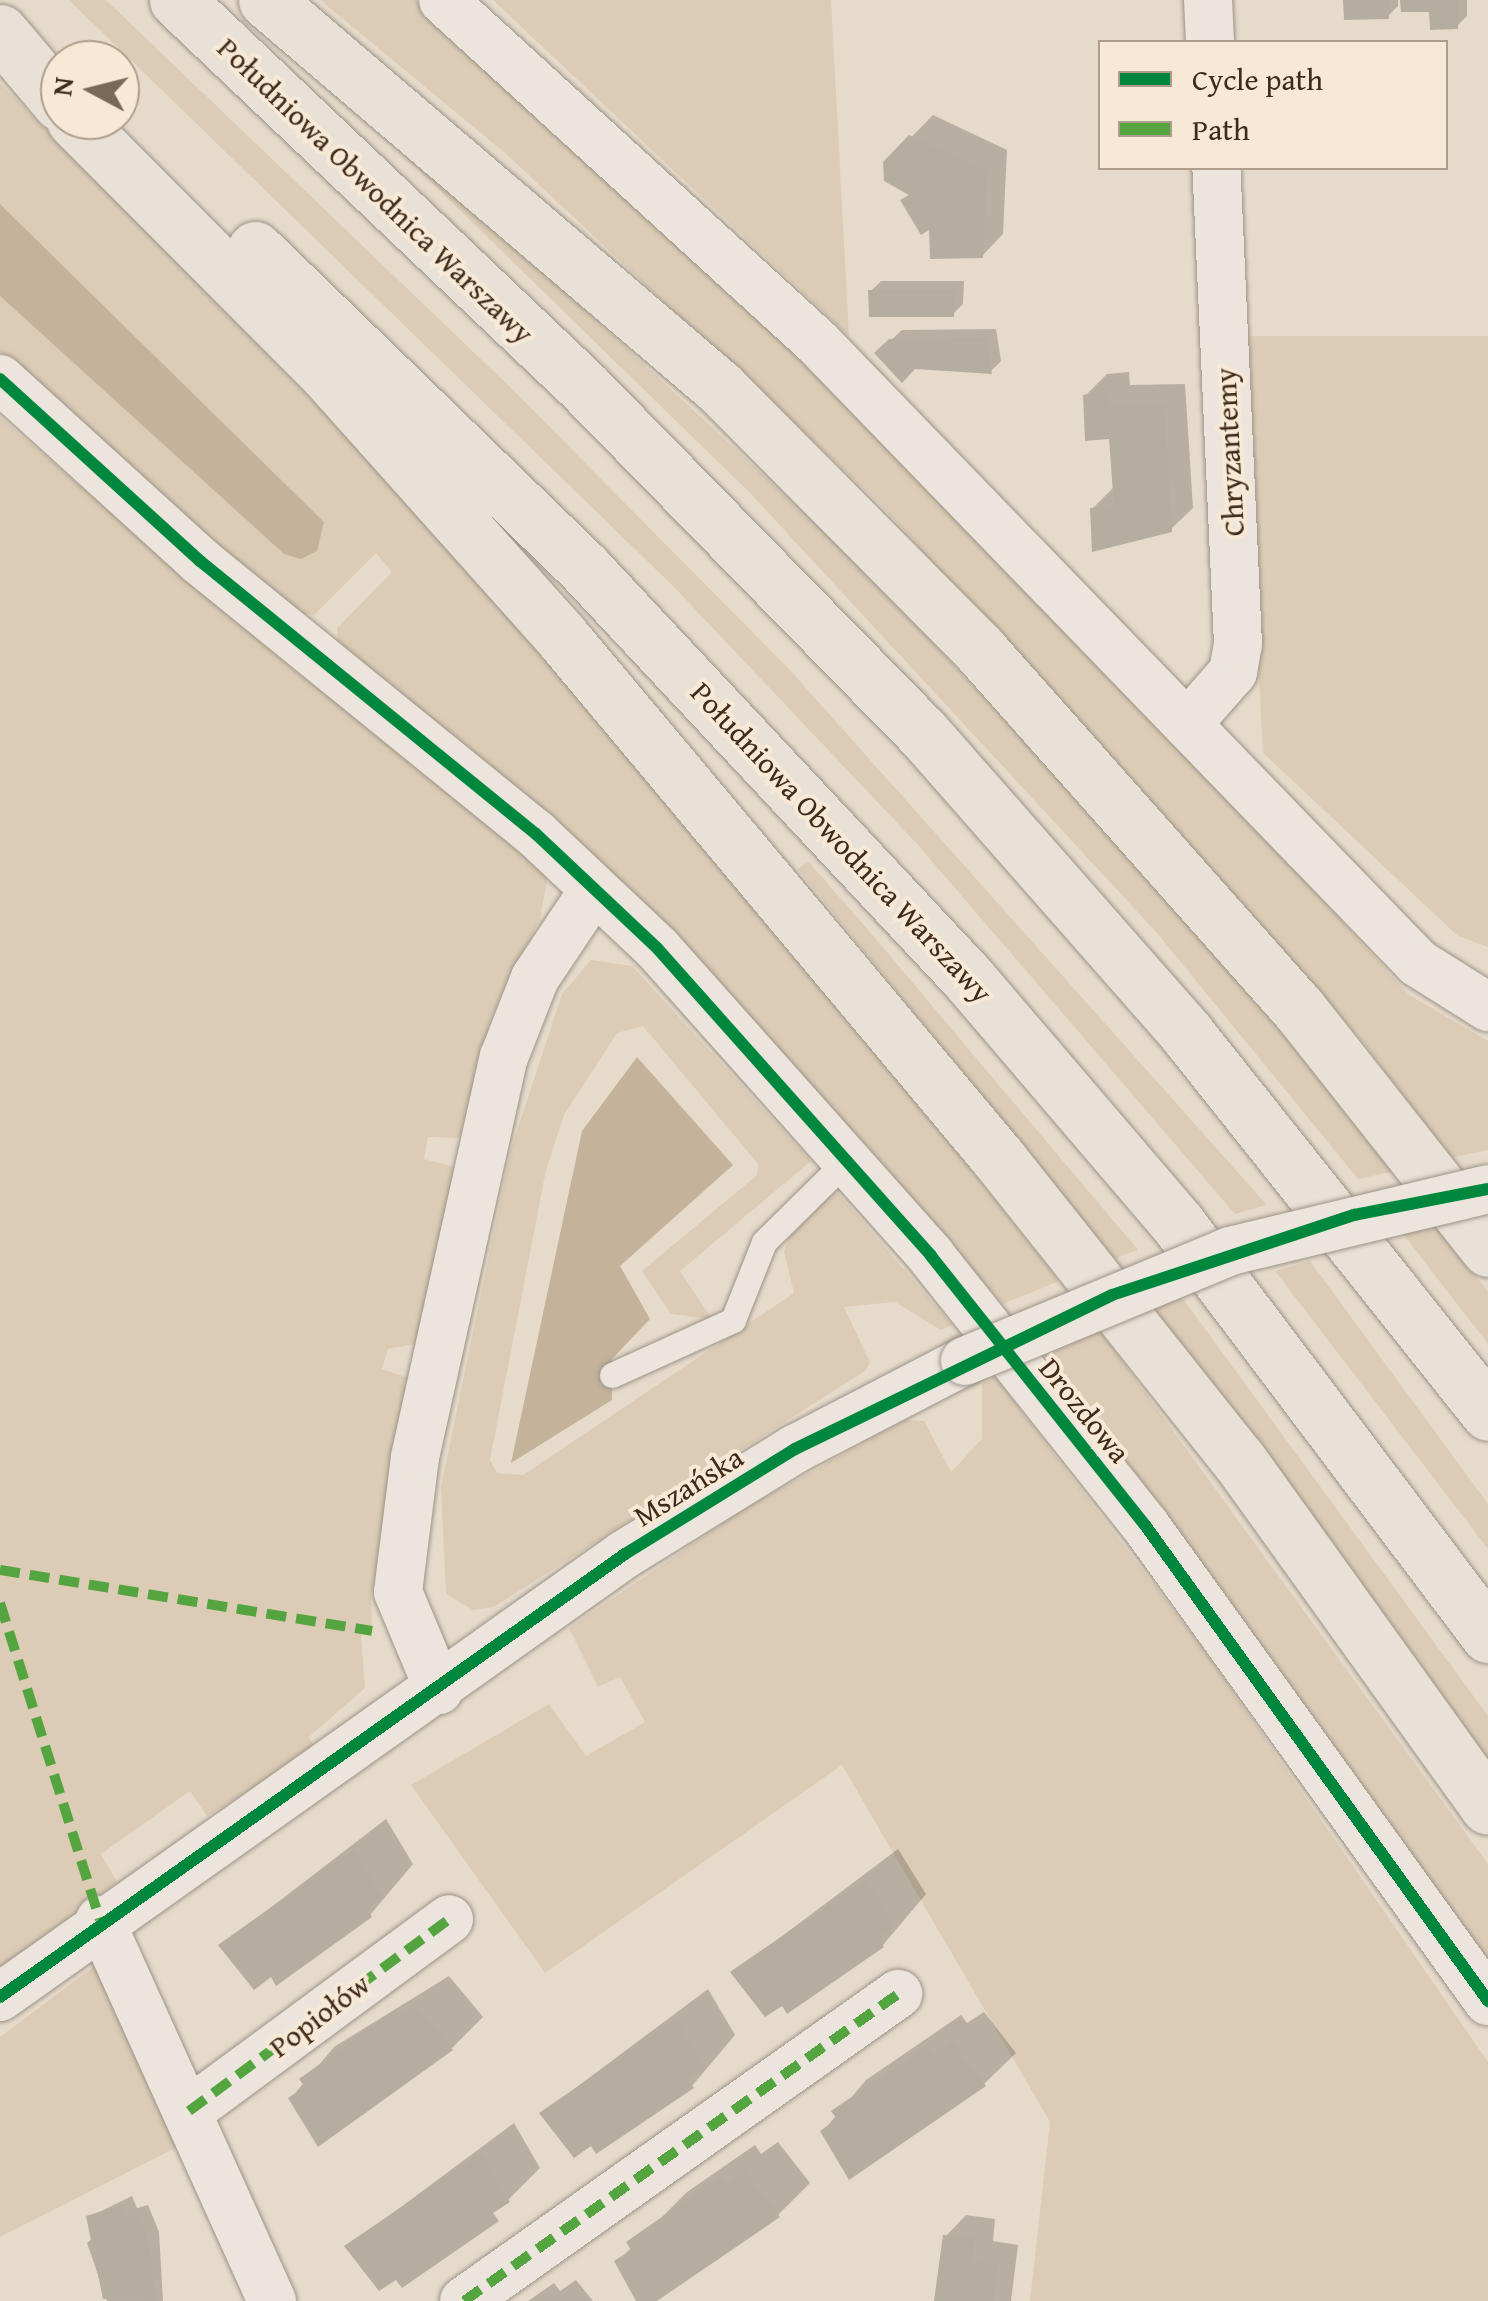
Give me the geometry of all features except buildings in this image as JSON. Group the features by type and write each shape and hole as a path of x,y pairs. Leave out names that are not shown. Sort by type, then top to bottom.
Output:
{"highway":[{"name":"Południowa Obwodnica Warszawy","path":"177,0 596,400 922,732 1187,1034 1488,1413"},
{"path":"266,0 720,387 978,649 1260,963 1488,1249"},
{"path":"0,2 40,41"},
{"path":"0,32 40,79"},
{"name":"Południowa Obwodnica Warszawy","path":"140,137 584,568 944,951 1178,1224 1488,1634"},
{"path":"94,140 326,374 561,636 1000,1158 1238,1459 1488,1808"}],"street":[{"path":"443,0 817,342 1190,721 1418,963 1488,1007"},
{"path":"1208,0 1210,40"},
{"name":"Chryzantemy","path":"1190,721 1233,672 1238,644 1216,170"},
{"name":"Drozdowa","path":"0,379 200,562 460,769 657,948 846,1161 1145,1525 1488,2002"},
{"path":"439,1690 398,1592 415,1457 504,1057 535,978 592,891"},
{"name":"Mszańska","path":"0,1997 100,1920 439,1690 625,1554 794,1449 965,1361 1230,1252 1488,1189"},
{"name":"Popiołów","path":"188,2110 448,1919"},
{"path":"100,1920 272,2301"},
{"path":"464,2301 898,1994"}],"lane":[{"path":"612,1374 734,1320 764,1242 846,1161"}],"shaded area":[{"path":"69,0 106,0 511,388 789,669 1267,1205 1235,1214 918,845 674,587 140,69 140,40 110,40"},
{"path":"320,0 416,0 844,397 1117,674 1409,995 1488,1041 1488,1150 1450,1158 1360,1038 880,504 505,153"},
{"path":"493,0 831,0 849,336"},
{"path":"0,83 40,124 40,140 56,140 410,500 646,762 1059,1281 1003,1304 684,949 338,647 337,628 392,572 376,553 314,615 275,609 0,352 0,296 284,554 324,522 0,204"},
{"path":"400,138 872,576 1180,912 1396,1171 1358,1179 1157,933 750,493 396,148"},
{"path":"0,204 324,522 317,551 301,559 284,554 0,296"},
{"path":"1241,336 1488,336 1488,947 1458,936 1263,753"},
{"path":"0,417 296,672 520,844 547,879 540,919 492,1015 459,1138 428,1137 424,1159 455,1167 420,1343 388,1349 382,1369 412,1379 371,1597 372,1631 361,1635 365,1688 309,1737 316,1750 207,1816 190,1791 101,1854 117,1882 0,1974"},
{"path":"808,861 1138,1250 1113,1259 798,869"},
{"path":"591,960 632,966 811,1161 680,1271 712,1319 671,1314 642,1271 757,1175 758,1164 643,1026 617,1033 564,1115 546,1170 490,1460 497,1473 523,1475 794,1293 784,1252 791,1230 826,1197 838,1193 952,1325 941,1330 895,1302 844,1307 870,1362 865,1371 494,1607 473,1610 446,1594 441,1487 511,1149 562,994"},
{"path":"637,1057 733,1165 620,1266 650,1319 612,1359 612,1400 511,1463 582,1131"},
{"path":"1439,1225 1488,1292 1488,1344 1403,1234"},
{"path":"1310,1261 1488,1504 1488,1549 1275,1271"},
{"path":"1181,1296 1488,1716 1488,1763 1153,1307"},
{"path":"1099,1329 1488,1864 1488,1960 1044,1355"},
{"path":"995,1377 1204,1650 1488,2062 1488,2301 1030,2301 1050,2122 842,1765 545,1973 411,1785 549,1704 586,1756 645,1722 620,1677 598,1687 569,1628 743,1510 904,1420 924,1421 951,1472 982,1439 982,1384"},
{"path":"109,1955 189,2141 0,2237 0,2037"}],"marked path":[{"path":"0,1570 372,1631"},
{"path":"0,1603 100,1920"},
{"path":"189,2111 449,1919"},
{"path":"464,2301 898,1994"}],"cycle path":[{"path":"0,379 200,561 536,834 657,948 931,1256 1145,1525 1488,2001"},
{"path":"0,1997 625,1554 795,1449 1112,1295 1354,1215 1488,1189"}]}
